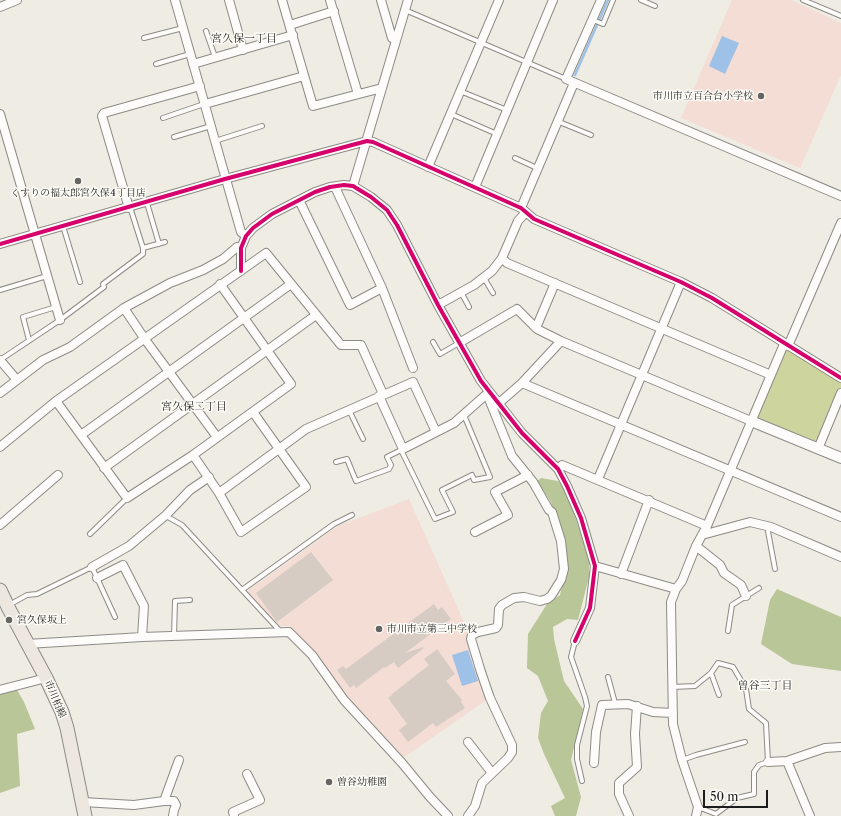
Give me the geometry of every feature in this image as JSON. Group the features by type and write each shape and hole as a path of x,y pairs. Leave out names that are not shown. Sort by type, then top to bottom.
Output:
{"main road":[{"name":"市川柏線","path":"2,597 46,678 67,728 85,816"}],"street":[{"path":"0,7 17,0"},
{"path":"175,0 225,179 241,232 246,236"},
{"path":"229,0 243,50"},
{"path":"282,0 313,106 382,88"},
{"path":"330,0 358,94"},
{"path":"382,0 392,38 396,40"},
{"path":"353,186 408,0"},
{"path":"428,167 498,0"},
{"path":"475,188 553,0"},
{"path":"438,305 474,285 492,271 502,258 524,210 537,168 557,121 570,81 596,21 601,0"},
{"path":"290,25 334,11"},
{"path":"193,64 292,35"},
{"path":"205,104 304,76"},
{"path":"570,81 841,196"},
{"path":"130,208 102,116 104,113 200,86"},
{"path":"0,114 60,320"},
{"path":"0,244 130,208 225,179 367,141 524,210 534,219 681,282 712,298 841,378"},
{"path":"241,271 241,248 246,236 253,228 272,214 315,192 344,185 353,186 387,210 397,226 438,305 488,393 512,456 528,475 542,495 549,510 552,512 561,541 564,569 561,580 552,596 540,601 520,597 514,598 502,605 499,609 498,626 496,628 472,635 471,639 490,698 512,745 511,755 482,783 475,806 468,816"},
{"path":"335,187 382,288 413,368"},
{"path":"298,200 350,305 382,288"},
{"path":"696,816 698,807 676,739 672,687 671,602 676,589 682,581 696,546 707,526 771,374 786,345 841,223"},
{"path":"0,393 43,360 70,347 124,308 170,283 203,270 222,259 237,247 241,248"},
{"path":"0,447 56,401 266,253 341,344 361,345 402,449 454,423 488,393"},
{"path":"502,258 507,263 771,374"},
{"path":"598,479 681,282"},
{"path":"536,328 555,283"},
{"path":"56,401 104,468 128,498 193,455 291,384 220,284"},
{"path":"81,435 291,284"},
{"path":"124,308 144,338 217,437"},
{"path":"459,343 517,309 536,328 561,341 841,458"},
{"path":"104,468 316,315"},
{"path":"499,404 522,383 561,341"},
{"path":"0,360 17,380"},
{"path":"219,493 306,429 413,382 436,432"},
{"path":"522,383 841,517"},
{"path":"488,393 499,404 522,433 558,469 581,518 595,566 590,608 575,641"},
{"path":"818,449 841,393"},
{"path":"193,455 219,493 241,532 306,487 252,412"},
{"path":"558,469 562,465 649,500 707,526"},
{"path":"0,525 58,475"},
{"path":"474,532 508,515 495,492 528,475"},
{"path":"92,568 129,546 166,515 190,490 208,477"},
{"path":"621,574 649,500"},
{"path":"702,535 750,522 767,526 841,557"},
{"path":"696,546 720,565 724,573 741,585 746,596"},
{"path":"97,578 123,565 144,606 142,637"},
{"path":"595,566 676,589"},
{"path":"27,644 142,637 288,632 312,654 344,700 448,816"},
{"path":"0,690 46,678"},
{"path":"594,763 596,732 602,705 615,703 628,704 653,712 673,713"},
{"path":"629,816 619,794 619,783 637,767 635,734 637,706"},
{"path":"468,742 492,773"},
{"path":"768,762 787,761 825,748 841,747"},
{"path":"164,801 179,760"},
{"path":"787,761 810,816"},
{"path":"234,816 233,812 260,800 247,774"},
{"path":"83,802 134,805 174,801 176,805 173,816"}],"lane":[{"path":"596,21 603,24 613,0"},
{"path":"641,0 655,6"},
{"path":"803,0 841,16"},
{"path":"405,10 570,81"},
{"path":"144,38 183,28"},
{"path":"206,31 215,58"},
{"path":"156,64 190,54"},
{"path":"460,91 507,110"},
{"path":"163,118 205,104"},
{"path":"451,114 497,134"},
{"path":"557,121 590,135"},
{"path":"174,137 211,126"},
{"path":"215,141 262,126"},
{"path":"515,158 537,168"},
{"path":"147,203 159,244"},
{"path":"0,360 60,320 104,287 102,284 143,254 143,248 130,208"},
{"path":"63,226 80,282"},
{"path":"143,248 165,242"},
{"path":"0,290 47,276"},
{"path":"484,277 493,293"},
{"path":"461,292 469,307"},
{"path":"29,340 23,316 56,306"},
{"path":"433,342 440,354 459,343"},
{"path":"349,410 363,439"},
{"path":"336,462 347,459 356,481 389,469 391,465 387,457 402,449 435,519 452,512 442,490 472,475 474,480 490,477 464,414"},
{"path":"90,534 128,498"},
{"path":"166,515 182,525 281,632"},
{"path":"242,590 334,524 352,515"},
{"path":"767,526 775,569"},
{"path":"2,597 37,594 92,568 115,617"},
{"path":"728,631 732,605 759,588"},
{"path":"174,636 174,601 190,600"},
{"path":"575,641 571,657 587,706 577,745 577,758 582,781"},
{"path":"672,687 695,686 711,673 718,663 733,667 746,689 749,708 766,723 768,762 759,765 754,772 754,794 737,798 725,809 716,814 698,807"},
{"path":"711,673 719,695"},
{"path":"608,677 615,703"},
{"path":"682,760 745,742"}],"shaded area":[{"name":"市川市立百合台小学校","path":"732,0 791,0 841,23 841,75 800,168 681,118"},
{"name":"市川市立第三中学校","path":"409,499 468,631 468,639 488,699 403,758 351,703 315,653 290,626 277,626 248,594 249,590 338,526"}],"green space":[{"path":"784,344 841,378 841,393 818,449 751,421"},
{"path":"541,478 558,481 566,490 589,558 589,577 578,620 567,619 553,627 554,639 564,681 583,709 571,760 581,797 576,816 555,816 551,806 565,798 538,738 541,713 548,701 538,676 527,668 528,634 547,604 560,595 568,559 551,502 537,481"},
{"path":"777,589 841,617 841,671 792,664 761,644 770,600"},
{"path":"17,690 24,702 35,729 17,734 20,786 0,793 0,694"}],"water":[{"path":"722,36 739,43 725,74 709,66"},
{"path":"468,650 478,681 462,686 452,655"}],"building":[{"path":"311,552 333,580 277,622 256,593"},
{"path":"434,604 438,610 442,607 451,619 405,653 423,647 424,648 398,668 394,662 385,668 384,667 356,688 354,685 350,688 337,670 343,666 346,669"},
{"path":"437,649 455,674 446,681 462,700 461,702 465,708 436,727 433,723 408,742 399,730 407,724 388,698 429,665 424,659"}],"waterway":[{"path":"575,75 608,0"}],"cycle path":[{"path":"0,244 225,179 367,141 373,142 521,208 534,219 681,282 712,298 841,378"},
{"path":"241,271 241,248 246,236 253,228 272,214 315,192 330,187 344,185 353,186 371,197 387,210 397,225 438,305 481,381 522,433 558,469 581,518 595,566 590,608 575,641"}],"place":[{"name":"市川市立百合台小学校","path":"761,96"},
{"name":"くすりの福太郎宮久保4丁目店","path":"78,181"},
{"name":"宮久保坂上","path":"9,620"},
{"name":"市川市立第三中学校","path":"379,629"},
{"name":"曽谷幼稚園","path":"329,782"}],"district":[{"name":"宮久保一丁目","path":"244,39"},
{"name":"宮久保二丁目","path":"194,407"},
{"name":"曽谷三丁目","path":"765,686"}]}
